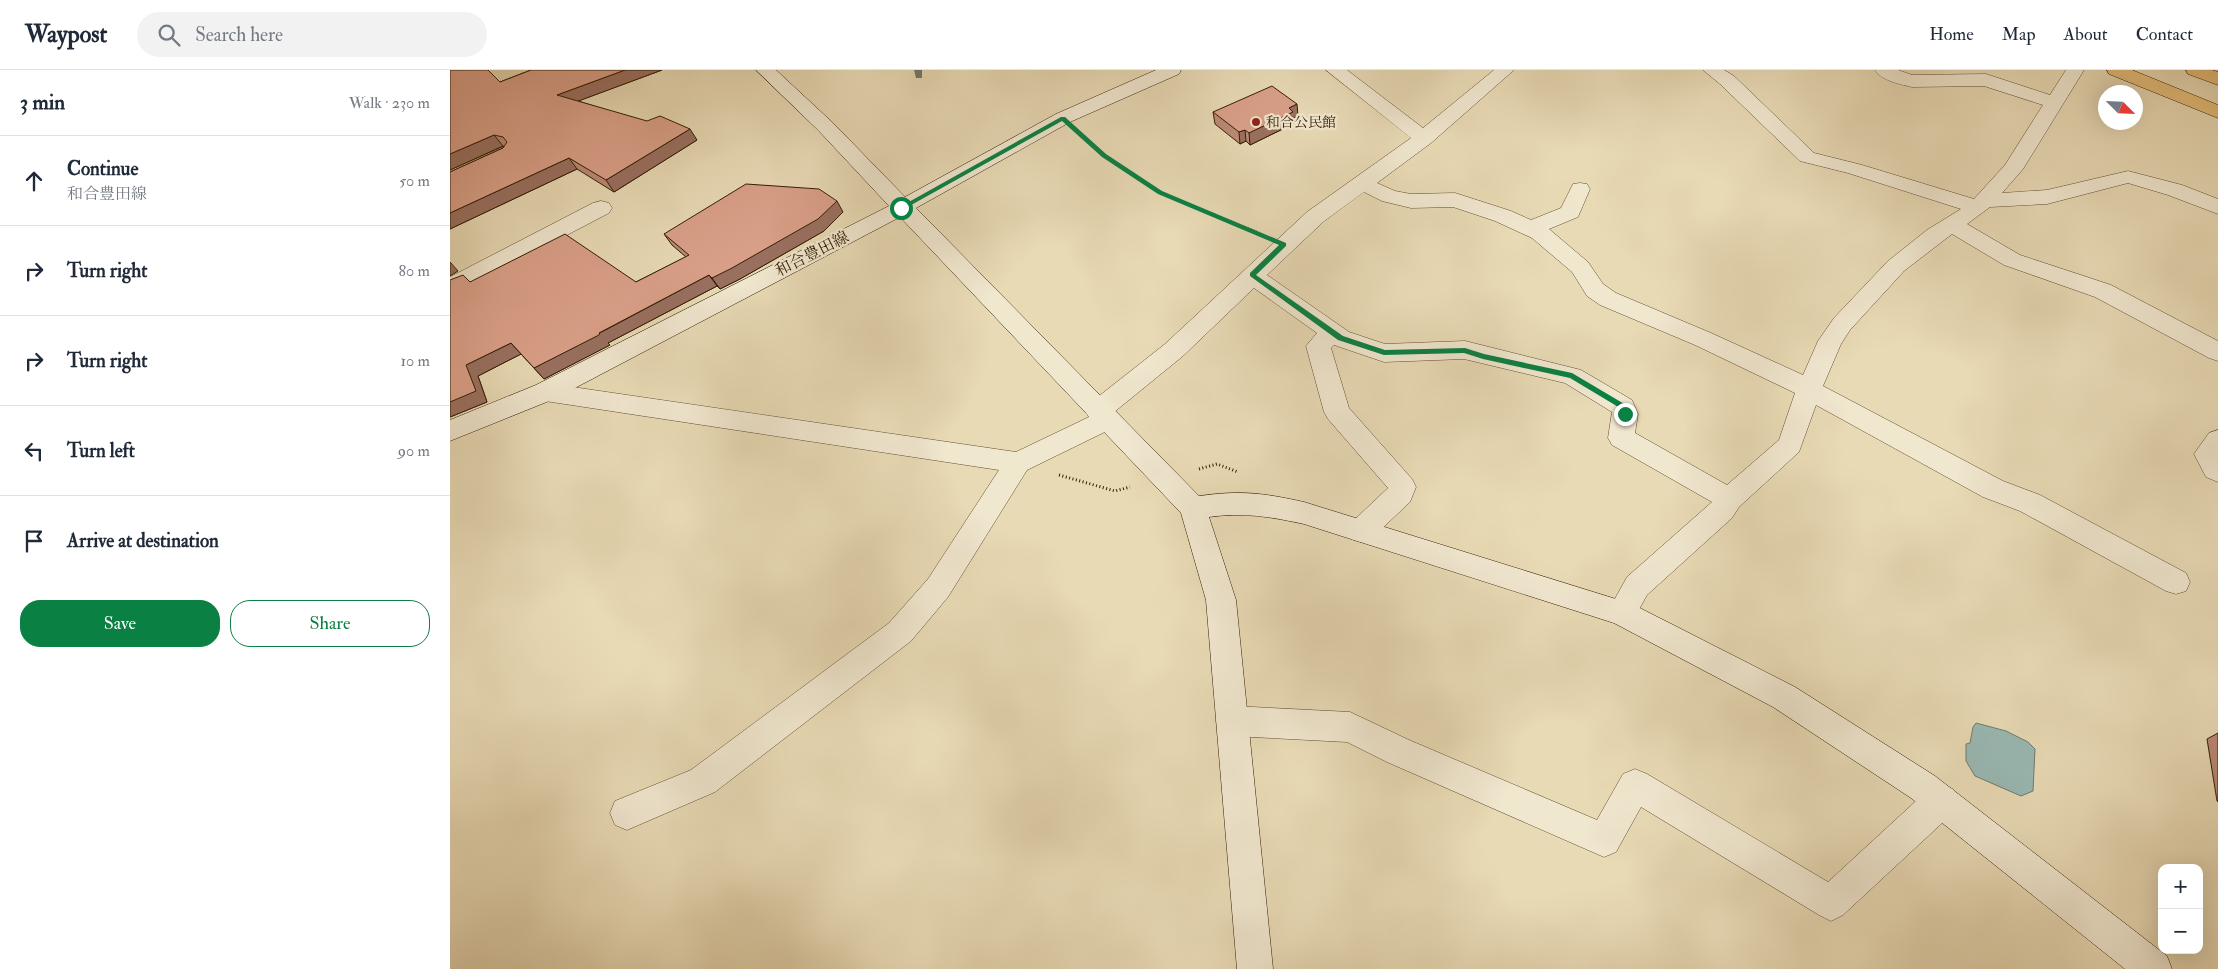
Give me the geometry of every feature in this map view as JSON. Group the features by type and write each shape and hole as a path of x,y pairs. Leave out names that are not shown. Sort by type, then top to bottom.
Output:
{"main road":[{"path":"2116,70 2218,112"},
{"path":"2150,70 2218,98"},
{"path":"2195,70 2218,79"}],"street":[{"path":"765,70 826,127 901,208 1193,508 1221,600 1255,969"},
{"name":"和合豊田線","path":"450,431 545,392 901,208 1063,118 1170,70"},
{"path":"1335,70 1424,139"},
{"path":"628,813 703,781 900,632 938,588 1018,463 1102,416 1315,216 1363,184 1424,139 1505,70"},
{"path":"1712,70 1727,80 1807,158 1855,169 1981,204 2047,197 2128,177 2175,190 2218,207"},
{"path":"1884,70 1902,79 1912,81 1986,80 2053,102"},
{"path":"1622,613 1637,586 1722,510 1729,499 1790,445 1808,390 1830,341 1842,324 1896,266 1951,224 1981,204 2013,169 2053,102 2075,70"},
{"path":"1363,184 1388,196 1411,201 1455,200 1503,216 1540,233 1580,267 1595,290 1608,300 1703,339 1784,377 1993,489 2030,503 2176,582"},
{"path":"1530,229 1570,212 1580,189"},
{"path":"450,287 601,208"},
{"path":"1951,224 2012,260 2103,290 2218,352"},
{"path":"1252,275 1341,338 1384,353 1465,350 1483,356 1572,376 1623,407 1625,414 1621,438 1729,499"},
{"path":"1333,332 1318,346 1337,412 1403,487 1400,494 1361,531"},
{"path":"545,392 1018,463"},
{"path":"2218,440 2207,454 2215,470 2218,472"},
{"path":"1193,508 1229,503 1262,504 1304,513 1622,613 1784,697 1923,788 2154,969"},
{"path":"1232,721 1350,727 1398,751 1604,840 1635,785 1831,903 1941,801"}],"path":[{"path":"1063,118 1104,156 1160,193 1284,245"},
{"path":"1018,463 1115,491"}],"water":[{"path":"1976,723 2006,731 2028,742 2035,749 2033,791 2021,796 1975,776 1966,761 1966,744 1970,743 1973,727"}],"building":[{"path":"450,70 488,70 500,82 531,70 625,70 557,95 647,121 660,116 690,129 606,180 569,158 450,213 450,172 503,148 507,142 503,137 494,135 450,154"},
{"path":"1272,86 1297,104 1289,108 1293,112 1249,133 1245,130 1239,132 1213,112"},
{"path":"746,184 819,189 837,201 818,219 732,268 712,278 709,275 534,368 511,343 466,365 476,391 450,402 450,280 463,275 470,282 565,234 636,282 689,255 664,234"}],"waterway":[{"path":"918,70 919,76"}],"place":[{"name":"和合公民館","path":"1256,122"}],"route":[{"path":"901,208 980,162 1063,118 1104,156 1160,193 1284,245 1252,275 1341,338 1384,353 1465,350 1483,356 1572,376 1623,407 1625,414"}]}
